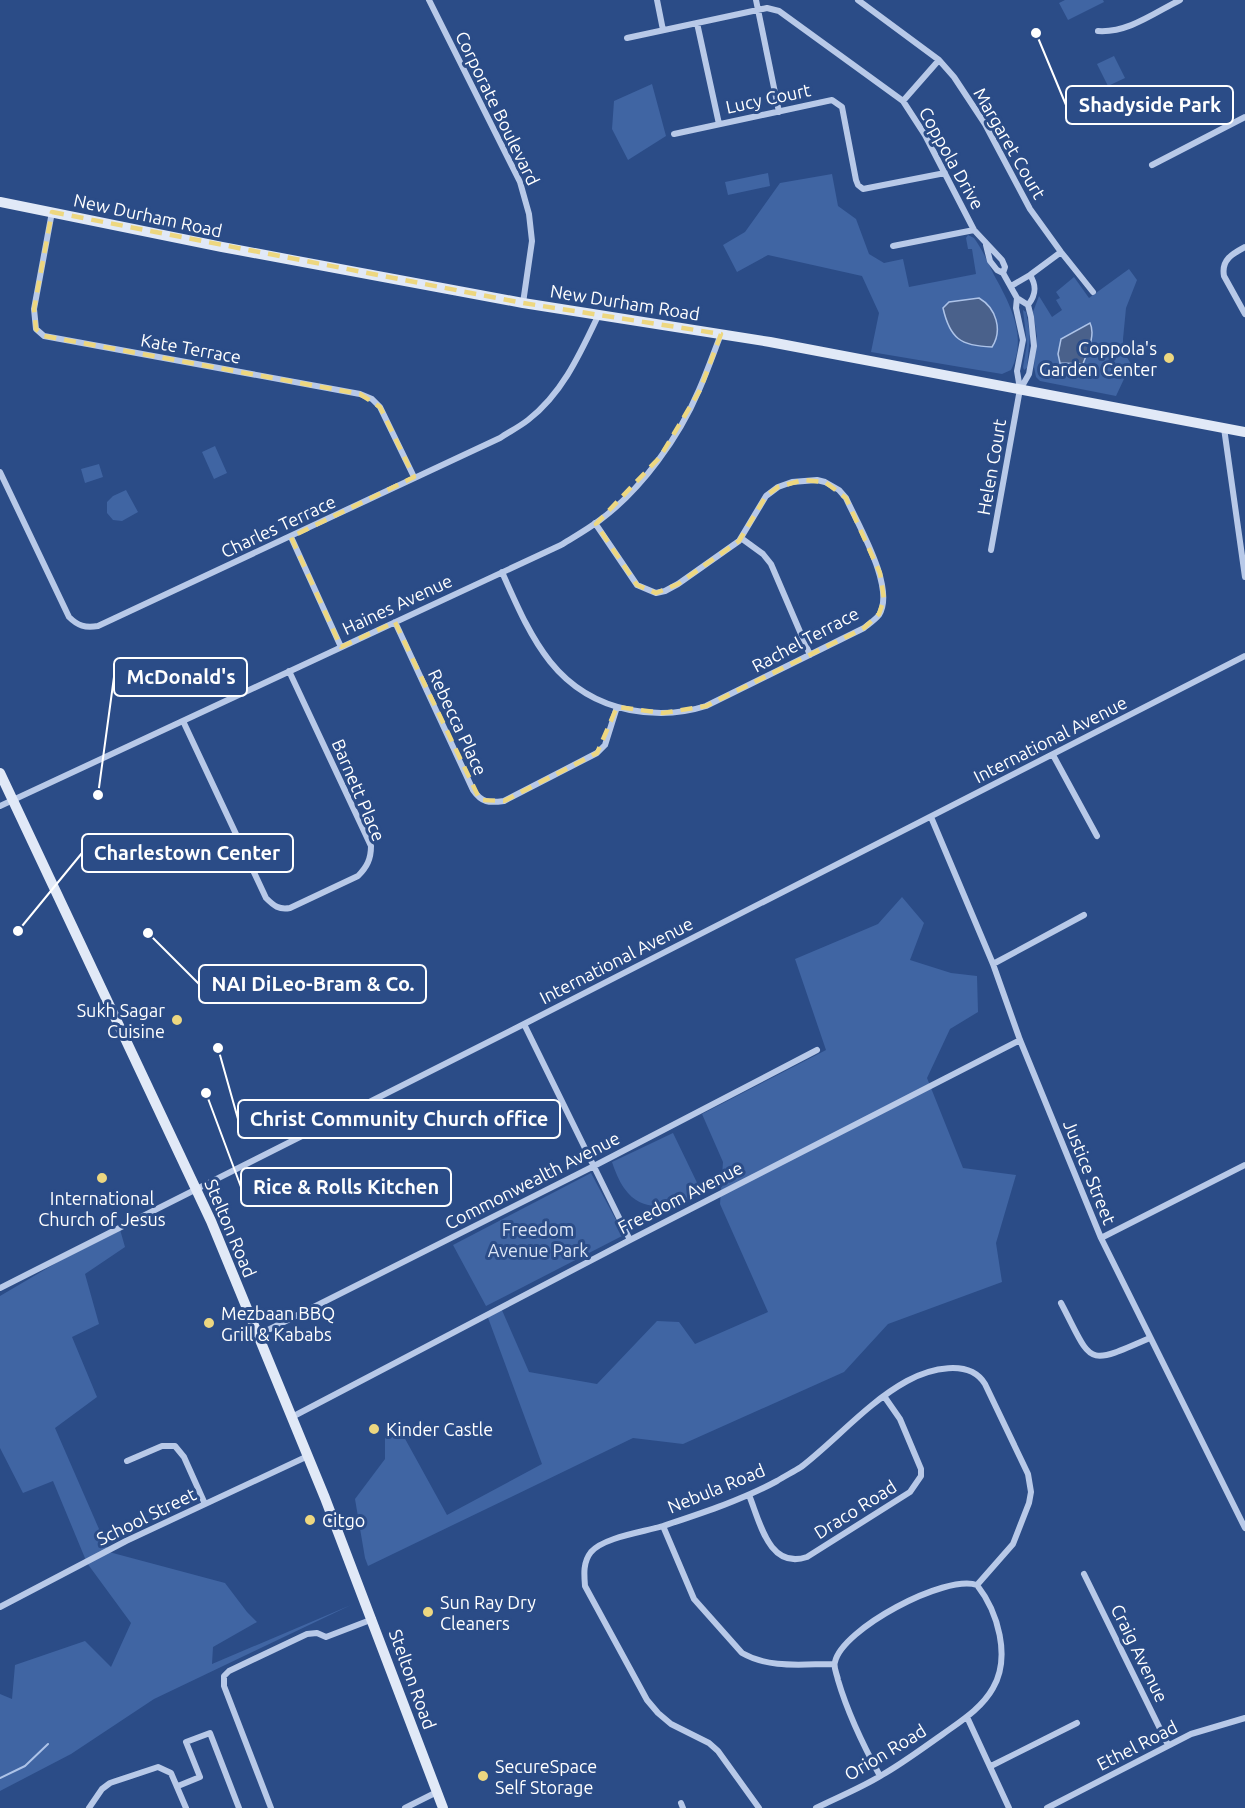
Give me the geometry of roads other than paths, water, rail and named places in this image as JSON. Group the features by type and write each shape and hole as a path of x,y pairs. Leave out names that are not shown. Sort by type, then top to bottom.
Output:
{"main road":[{"name":"New Durham Road","path":"0,202 222,247 523,303 721,334 1020,388 1245,432"},
{"name":"Stelton Road","path":"0,773 197,1189 373,1619 443,1808"}],"street":[{"name":"Corporate Boulevard","path":"429,0 520,182 529,213 532,241 523,303"},
{"path":"657,0 663,30"},
{"path":"756,0 779,112"},
{"path":"1098,30 1110,32 1123,29 1180,0"},
{"name":"Margaret Court","path":"862,1 939,60 954,77 972,103 1030,208 1093,292"},
{"name":"Coppola Drive","path":"627,38 758,9 773,8 779,11 903,101 925,135 974,230 1002,260 1005,267 1003,273"},
{"path":"697,23 719,124"},
{"path":"903,101 939,60"},
{"name":"Lucy Court","path":"674,134 832,100 838,103 843,112 856,180 862,189 945,173"},
{"path":"1152,165 1245,117"},
{"name":"Kate Terrace","path":"52,212 34,309 36,328 44,336 360,394 372,399 381,407 414,477"},
{"path":"893,246 974,230"},
{"name":"Coppola Drive","path":"986,245 990,261 997,270 1003,273 1017,298 1016,309 1023,340 1017,371 1020,388"},
{"path":"1245,247 1228,257 1222,269 1245,314"},
{"path":"1011,286 1061,252"},
{"path":"1028,305 1032,300 1035,287 1030,275"},
{"path":"1017,298 1028,305 1034,346 1029,374 1020,388"},
{"name":"Charles Terrace","path":"0,472 69,617 76,625 86,628 98,626 500,438 528,420 544,405 572,369 598,316"},
{"name":"Haines Avenue","path":"0,806 561,545 595,523 632,490 660,458 683,422 699,390 721,334"},
{"name":"Helen Court","path":"991,550 1020,388"},
{"path":"1224,428 1245,577"},
{"name":"Rachel Terrace","path":"502,572 538,645 568,682 589,696 617,707 642,712 688,712 706,706 864,628 879,614 884,599 880,573 846,498 839,490 825,482 817,480 792,482 778,487 766,496 741,538 678,584 656,593 638,585 595,523"},
{"path":"291,537 340,647"},
{"path":"741,538 763,554 771,564 810,655"},
{"name":"Rebecca Place","path":"395,622 473,790 480,800 490,803 504,801 597,753 605,745 617,707"},
{"name":"International Avenue","path":"0,1288 1245,656"},
{"name":"Barnett Place","path":"183,721 267,898 273,905 283,909 290,908 358,876 366,868 371,846 290,671"},
{"path":"1053,755 1097,836"},
{"name":"Justice Street","path":"931,816 993,964 1020,1040 1101,1238 1245,1528"},
{"path":"993,964 1084,915"},
{"path":"524,1024 630,1239"},
{"name":"Freedom Avenue","path":"292,1417 630,1239 1020,1040"},
{"name":"Commonwealth Avenue","path":"258,1335 594,1166 817,1050"},
{"path":"1101,1238 1245,1166"},
{"path":"1060,1303 1085,1349 1093,1356 1111,1356 1150,1338"},
{"name":"Nebula Road","path":"759,1808 718,1750 709,1743 670,1724 647,1700 585,1586 584,1567 587,1558 599,1545 663,1526 749,1495 799,1468 884,1396 914,1378 949,1368 972,1371 980,1376 1028,1474 1031,1492 1013,1544 977,1585"},
{"name":"Draco Road","path":"749,1495 771,1547 780,1556 792,1560 807,1557 901,1499 917,1484 921,1476 921,1469 900,1419 884,1396"},
{"path":"127,1461 162,1446 175,1446 184,1457 205,1504"},
{"name":"School Street","path":"0,1607 126,1541 308,1456"},
{"path":"663,1526 694,1599 742,1653 763,1662 776,1664 834,1664"},
{"name":"Craig Avenue","path":"1084,1574 1168,1745"},
{"path":"880,1776 850,1717 834,1664 840,1650 846,1642 902,1603 928,1592 963,1582 977,1585"},
{"name":"Orion Road","path":"816,1808 880,1776 967,1717 994,1688 1002,1662 1000,1636 983,1593 977,1585"},
{"path":"272,1808 226,1692 224,1676 229,1671 307,1634 317,1632 326,1637 373,1619"},
{"path":"967,1717 1009,1808"},
{"name":"Ethel Road","path":"1047,1808 1191,1734 1245,1718"},
{"path":"991,1766 1077,1723"},
{"path":"178,1786 200,1777 186,1742 210,1733 239,1808"},
{"path":"89,1808 102,1789 110,1783 153,1768 167,1770 178,1786 186,1808"},
{"path":"405,1808 437,1792"}],"waterway":[{"path":"0,1778 25,1766 48,1744"}],"place":[{"name":"Shadyside Park","path":"1036,33"},
{"name":"Coppola's Garden Center","path":"1169,358"},
{"name":"McDonald's","path":"98,795"},
{"name":"Charlestown Center","path":"18,931"},
{"name":"NAI DiLeo-Bram & Co.","path":"148,933"},
{"name":"Sukh Sagar Cuisine","path":"177,1020"},
{"name":"Christ Community Church office","path":"218,1048"},
{"name":"Rice & Rolls Kitchen","path":"206,1093"},
{"name":"International Church of Jesus","path":"102,1178"},
{"name":"Mezbaan BBQ Grill & Kababs","path":"209,1323"},
{"name":"Kinder Castle","path":"374,1429"},
{"name":"Citgo","path":"310,1520"},
{"name":"Sun Ray Dry Cleaners","path":"428,1612"},
{"name":"SecureSpace Self Storage","path":"483,1776"}],"park label":[{"name":"Freedom Avenue Park","path":"538,1239"}]}
